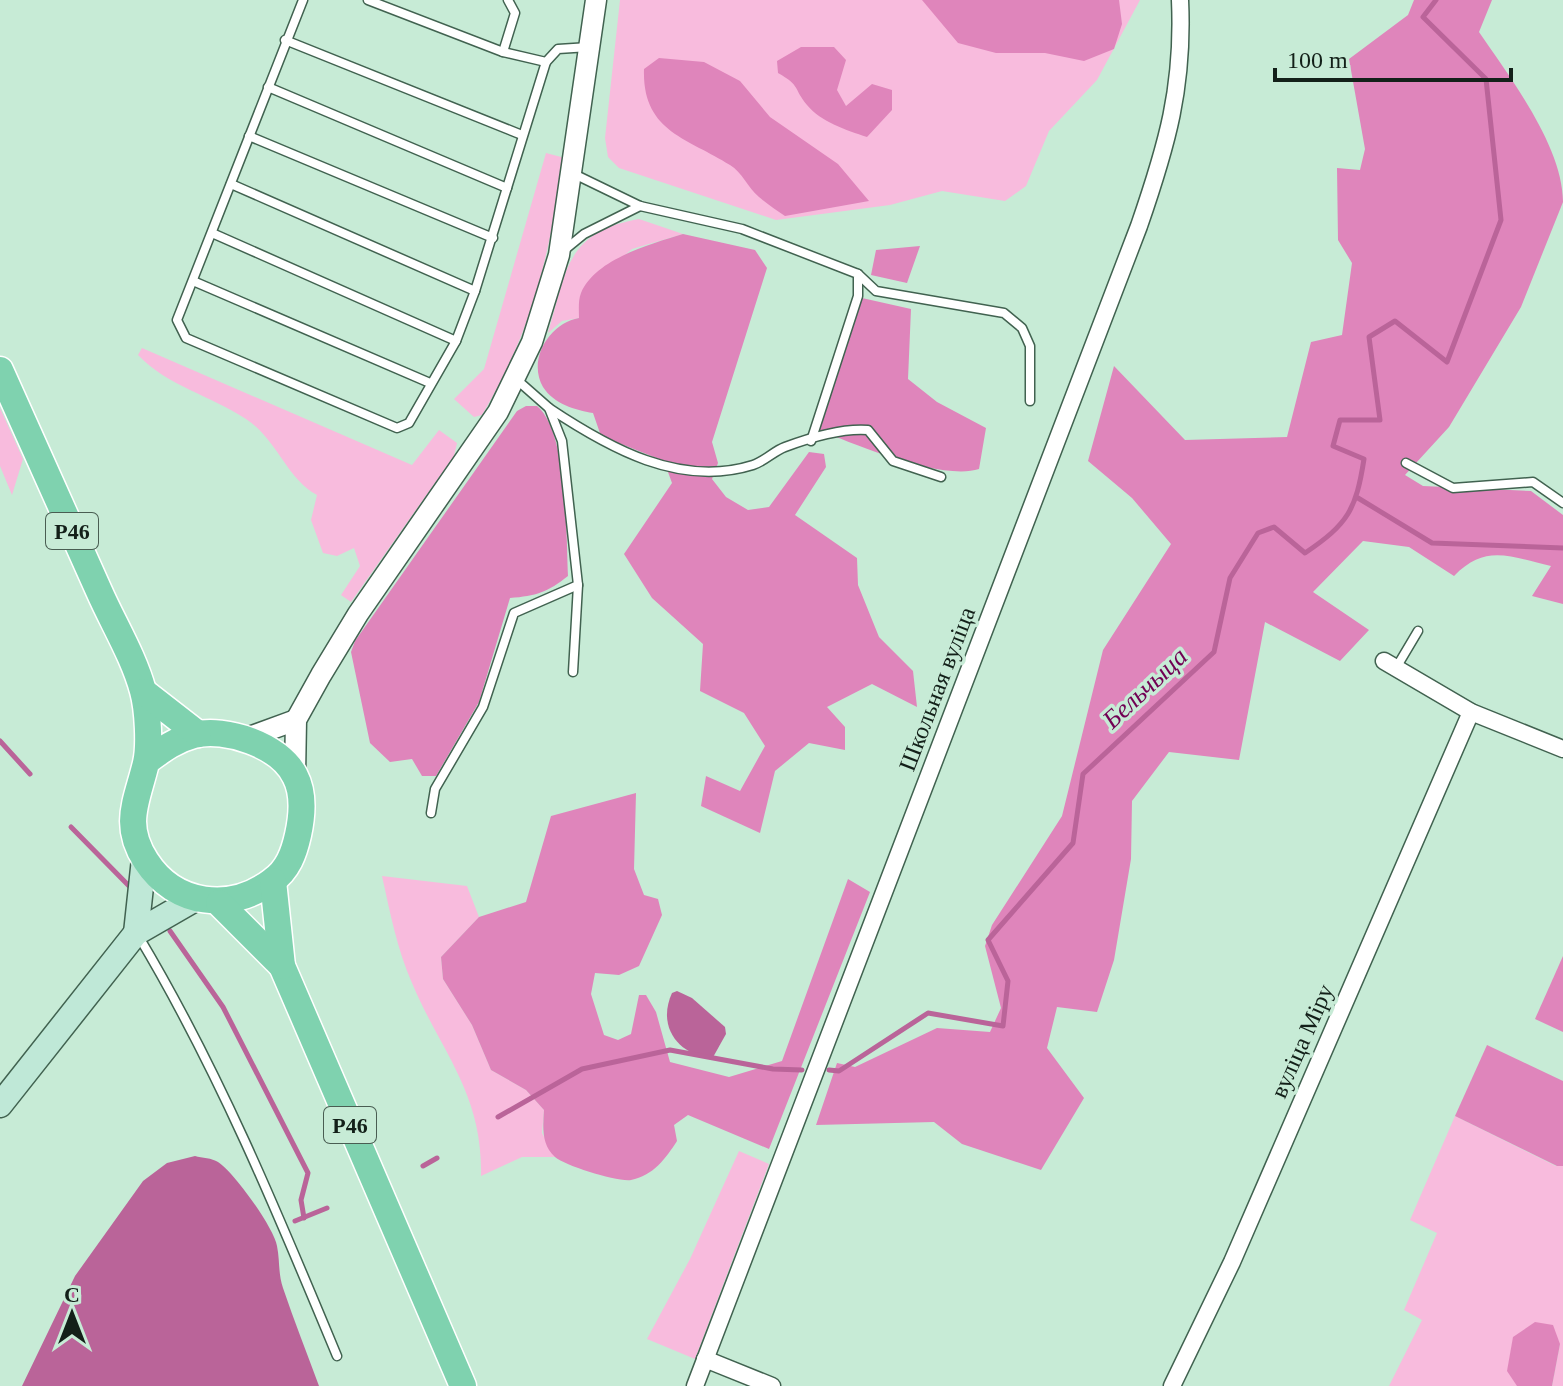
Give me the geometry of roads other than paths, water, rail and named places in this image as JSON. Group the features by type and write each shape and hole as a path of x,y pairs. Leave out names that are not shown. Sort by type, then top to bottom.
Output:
{"main road":[{"name":"Р46","path":"0,370 144,692 147,761 136,792 132,817 135,840 156,876 174,890 207,901 282,966"},
{"name":"Р46","path":"144,692 198,734"},
{"path":"2,1098 136,933 207,901 273,881 293,858 303,814 295,775 273,752 223,733 198,734 173,742 147,761"},
{"path":"136,933 144,859"},
{"name":"Р46","path":"273,881 282,966 463,1386"}],"street":[{"path":"295,775 296,720 358,614 498,412 516,379 548,297 559,255 573,174 596,0"},
{"name":"Школьная вуліца","path":"695,1386 1139,226 1173,122 1181,54 1180,0"},
{"path":"1390,664 1471,712 1563,749"},
{"name":"вуліца Міру","path":"1172,1386 1232,1262 1471,712"},
{"path":"244,739 296,720"},
{"path":"705,1359 772,1386"}],"lane":[{"path":"303,0 177,320 186,338 397,428 409,423 456,341 493,238 546,62 558,49 590,47"},
{"path":"368,0 503,52 546,62"},
{"path":"503,52 515,13 508,0"},
{"path":"285,40 522,135"},
{"path":"268,87 507,188"},
{"path":"249,136 493,238"},
{"path":"573,174 640,206 742,229 858,274 876,291 1004,313 1022,328 1030,346 1030,401"},
{"path":"231,184 475,291"},
{"path":"559,255 584,234 640,206"},
{"path":"212,233 456,341"},
{"path":"811,441 858,296 858,274"},
{"path":"193,281 430,383"},
{"path":"516,379 549,408 591,436 646,462 707,473 755,465 784,447 849,429 868,430 893,461 941,477"},
{"path":"549,408 562,441 578,585 573,672"},
{"path":"1406,463 1453,488 1533,482 1563,503"},
{"path":"431,813 435,789 483,707 514,613 578,585"},
{"path":"1390,664 1418,631"},
{"path":"136,933 184,1013 297,1258 337,1356"}],"waterway":[{"name":"Бельчыца","path":"829,1070 839,1071 928,1013 1003,1026 1008,981 988,940 1073,843 1083,774 1214,652 1230,578 1258,533 1274,527 1305,553 1331,533 1348,514 1364,459 1333,446 1340,420 1380,420 1369,337 1395,321 1447,362 1501,220 1486,79 1423,17 1436,0"},
{"path":"1358,498 1432,543 1563,548"},
{"path":"0,741 30,774"},
{"path":"71,827 132,889"},
{"path":"170,931 223,1007 308,1173 301,1200 304,1218"},
{"name":"Бельчыца","path":"498,1117 582,1069 670,1050 773,1069 802,1070"},
{"name":"Бельчыца","path":"423,1166 437,1158"},
{"name":"Бельчыца","path":"295,1221 327,1208"}]}
